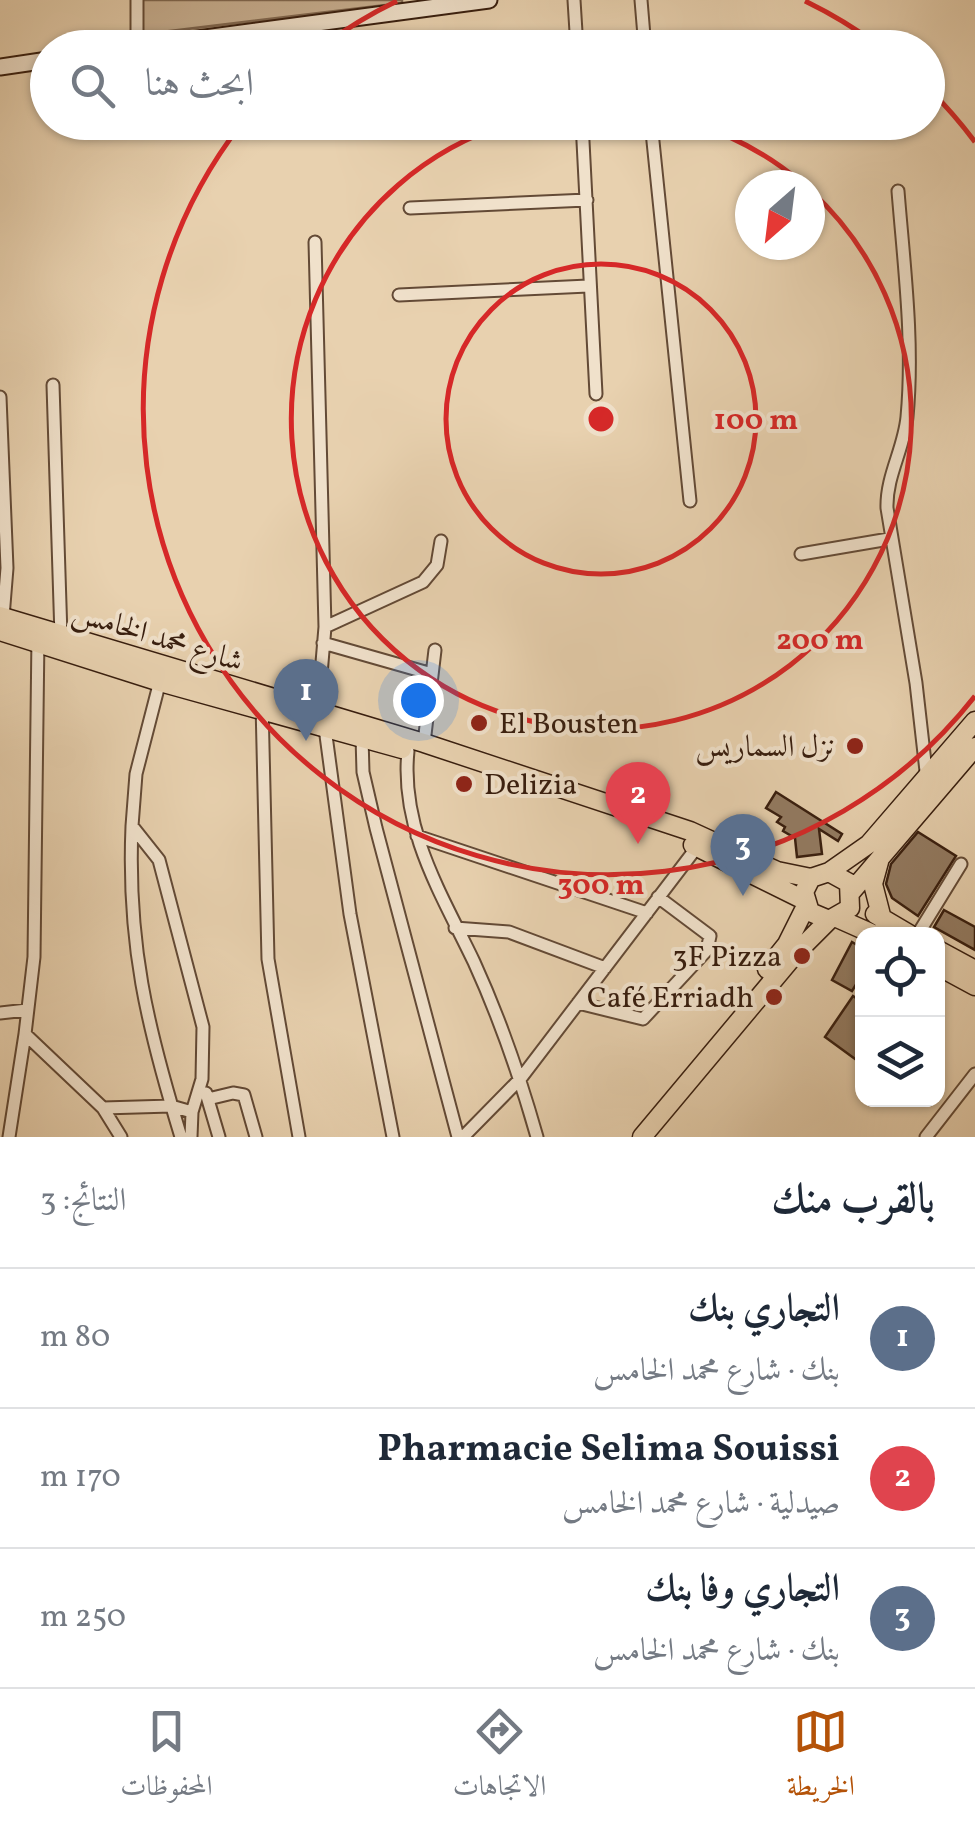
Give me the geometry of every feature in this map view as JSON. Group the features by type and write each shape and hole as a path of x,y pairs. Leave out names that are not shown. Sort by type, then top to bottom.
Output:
{"main road":[{"path":"249,30 419,5 489,0"},
{"path":"0,67 30,63"},
{"name":"شارع محمد الخامس","path":"1,621 162,675 322,719 690,831 777,871 820,875"},
{"name":"شارع محمد الخامس","path":"38,636 61,636 162,675"},
{"name":"شارع محمد الخامس","path":"322,719 362,737 416,747 664,831 805,903"},
{"path":"628,1137 697,1059 787,944 820,875 858,854 927,781 975,721"},
{"path":"642,1137 796,953 833,919 886,850 975,747"},
{"path":"878,927 873,884 886,850"},
{"path":"820,875 844,877 852,895 878,927"},
{"path":"769,882 787,911 787,944"},
{"path":"805,903 815,917 878,927"},
{"path":"945,954 975,970"},
{"path":"945,970 975,986"}],"street":[{"path":"135,30 137,0"},
{"path":"574,0 576,30"},
{"path":"641,0 644,30"},
{"path":"583,140 596,394"},
{"path":"654,140 690,501"},
{"path":"898,191 909,321 907,415 886,494 890,539 911,646 927,781"},
{"path":"410,208 587,200"},
{"path":"314,242 325,627 322,719 359,964 394,1137"},
{"path":"399,294 588,286"},
{"path":"54,385 61,636"},
{"path":"0,397 8,568 1,621"},
{"path":"801,554 890,539"},
{"path":"325,627 423,582 436,566 441,541"},
{"path":"9,1137 34,957 38,636"},
{"path":"324,643 432,674"},
{"path":"435,650 416,747 406,775 416,836 521,1078 536,1137"},
{"path":"162,675 136,774 130,881 141,995 181,1137"},
{"path":"262,704 268,959 298,1137"},
{"path":"362,737 364,772 376,828 459,1134"},
{"path":"132,826 159,860 203,1027 202,1080 192,1112 191,1137"},
{"path":"416,836 647,913"},
{"path":"442,1137 459,1134 521,1078 697,847"},
{"path":"922,927 961,864"},
{"path":"578,1003 642,1019 707,950 710,936 658,897"},
{"path":"455,928 509,932 605,968"},
{"path":"0,1013 27,1010"},
{"path":"24,1034 103,1108 120,1137"},
{"path":"926,1137 969,1093 975,1074"},
{"path":"202,1080 218,1137"},
{"path":"208,1099 233,1092 244,1095 256,1137"},
{"path":"103,1108 171,1106 192,1112"}],"shaded area":[{"path":"136,0 402,0 178,30 137,30"}],"building":[{"path":"776,792 842,834 838,841 819,829 822,854 797,857 795,838 777,822 781,817 766,808"},
{"path":"918,832 956,856 918,916 892,898 886,884 891,864"},
{"path":"944,910 975,927 975,950 945,933 945,927 934,927"},
{"path":"852,942 855,986 852,991 832,980"},
{"path":"853,996 855,997 855,1059 825,1037"}],"place":[{"name":"El Bousten","path":"479,723"},
{"name":"التجاري بنك","path":"306,741"},
{"name":"نزل السماريس","path":"855,746"},
{"name":"Delizia","path":"464,784"},
{"name":"Pharmacie Selima Souissi","path":"638,844"},
{"name":"التجاري وفا بنك","path":"743,896"},
{"name":"3F Pizza","path":"802,956"},
{"name":"Café Erriadh","path":"774,997"}]}
